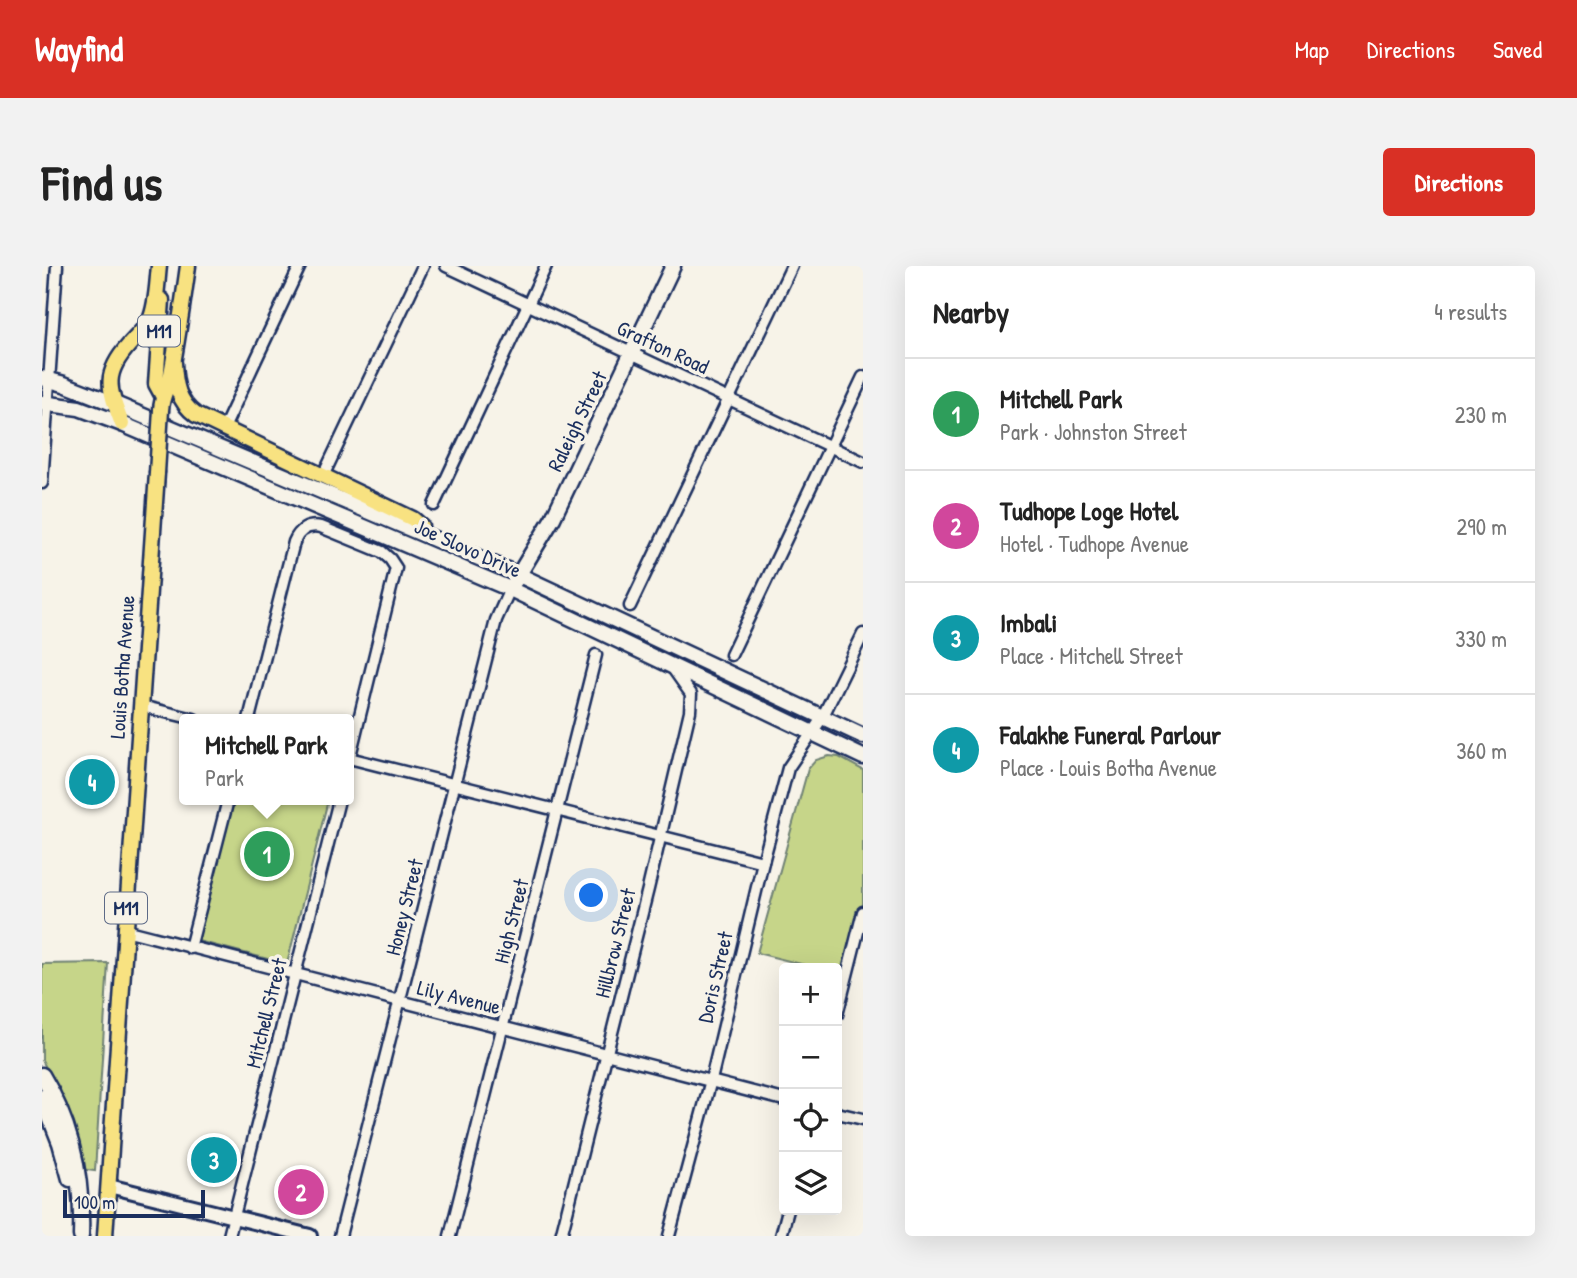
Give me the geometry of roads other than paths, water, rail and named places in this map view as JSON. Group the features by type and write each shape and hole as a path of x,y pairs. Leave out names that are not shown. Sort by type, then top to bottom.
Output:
{"main road":[{"path":"122,424 110,386 111,370 150,319 155,304 159,266"},
{"name":"Louis Botha Avenue","path":"105,1236 157,472 161,402 156,384 164,266"},
{"name":"Louis Botha Avenue","path":"161,402 169,385 174,363 188,266"},
{"name":"Raleigh Street","path":"510,589 553,518 673,266"},
{"path":"174,363 176,387 185,406 203,420 413,519 421,526 421,531"},
{"name":"Joe Slovo Drive","path":"46,378 421,531 863,736"},
{"name":"Joe Slovo Drive","path":"45,403 79,408 122,424 510,589 863,757"},
{"path":"42,1075 57,1102 74,1149 80,1185 81,1236"},
{"path":"42,1097 70,1176 75,1210 75,1236"},
{"path":"42,1110 53,1124"}],"street":[{"path":"42,483 46,378 57,266"},
{"path":"223,430 300,266"},
{"path":"323,476 423,266"},
{"name":"Grafton Road","path":"446,266 863,462"},
{"path":"434,505 546,266"},
{"path":"630,606 792,266"},
{"path":"731,655 863,377"},
{"path":"251,714 294,542 306,528 316,526 382,552 396,568 354,739"},
{"name":"Honey Street","path":"340,1236 496,620 510,589"},
{"name":"Doris Street","path":"669,1236 789,768 822,718 863,634"},
{"name":"High Street","path":"450,1236 596,655"},
{"name":"Hillbrow Street","path":"561,1236 661,837 692,701 688,688 670,665"},
{"path":"141,706 179,715"},
{"path":"354,760 763,862"},
{"path":"190,948 228,805"},
{"name":"Mitchell Street","path":"229,1236 338,805"},
{"path":"842,995 863,912"},
{"name":"Lily Avenue","path":"125,930 779,1099"},
{"path":"842,1114 863,1119"},
{"path":"108,1186 310,1236"},
{"path":"781,1236 787,1215"}],"place":[{"name":"Falakhe Funeral Parlour","path":"92,782"},
{"name":"Mitchell Park","path":"267,854"},
{"name":"Imbali","path":"214,1160"},
{"name":"Tudhope Loge Hotel","path":"301,1192"}]}
